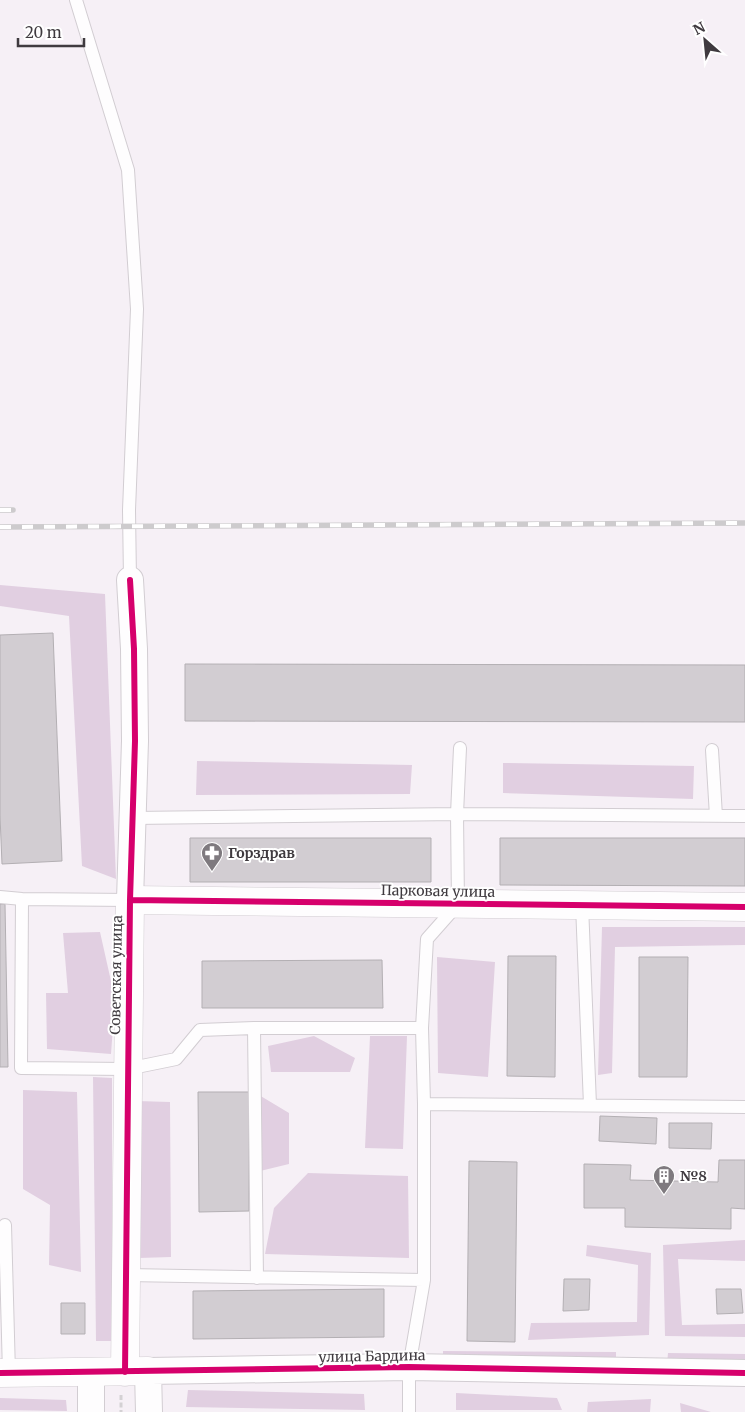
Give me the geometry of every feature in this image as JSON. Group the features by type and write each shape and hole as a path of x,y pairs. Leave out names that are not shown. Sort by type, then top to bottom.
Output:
{"street":[{"name":"Советская улица","path":"130,580 134,658 135,741 127,1069 127,1276 131,1379 149,1412"},
{"name":"Парковая улица","path":"130,900 745,907"},
{"name":"улица Бардина","path":"4,1373 91,1372 131,1379 408,1367 745,1373"},
{"path":"91,1372 91,1412"}],"lane":[{"path":"76,0 128,170 137,309 129,510 130,580"},
{"path":"409,1412 408,1367 424,1280 422,1028 426,939 458,904 457,814 460,748"},
{"path":"712,750 716,816"},
{"path":"133,818 457,814 745,816"},
{"path":"0,897 130,900"},
{"path":"22,899 21,1068 127,1069 176,1059 200,1030 254,1028 422,1028"},
{"path":"582,905 590,1106"},
{"path":"254,1028 257,1278"},
{"path":"424,1104 745,1107"},
{"path":"4,1373 5,1225"},
{"path":"127,1276 424,1280"}],"path":[{"path":"121,1412 131,1379"}],"shaded area":[{"path":"0,585 105,594 116,879 82,866 69,616 0,606"},
{"path":"197,761 412,765 410,794 196,795"},
{"path":"503,763 694,766 693,799 503,793"},
{"path":"602,927 745,927 745,945 615,947 612,1073 598,1075"},
{"path":"100,932 115,999 111,1054 47,1049 46,993 68,993 63,933"},
{"path":"437,957 495,962 488,1077 438,1073"},
{"path":"314,1036 355,1058 350,1072 271,1072 268,1046"},
{"path":"370,1036 407,1036 403,1149 365,1148"},
{"path":"93,1077 112,1078 112,1341 96,1341"},
{"path":"23,1090 77,1092 81,1272 49,1265 50,1205 23,1189"},
{"path":"259,1095 289,1113 289,1164 256,1172"},
{"path":"137,1101 170,1102 171,1257 139,1258"},
{"path":"308,1173 408,1176 409,1258 265,1254 274,1208"},
{"path":"745,1240 745,1261 678,1259 682,1325 745,1324 745,1337 665,1336 663,1245"},
{"path":"587,1245 651,1253 649,1335 528,1340 531,1323 637,1322 638,1265 586,1256"},
{"path":"443,1351 616,1352 616,1361 443,1362"},
{"path":"668,1353 745,1354 745,1364 667,1364"},
{"path":"188,1390 364,1394 365,1410 186,1407"},
{"path":"456,1393 557,1398 562,1410 456,1410"},
{"path":"0,1398 66,1400 67,1411 0,1410"},
{"path":"651,1399 650,1412 587,1412 588,1402"},
{"path":"680,1403 711,1412 681,1412"}],"building":[{"path":"53,633 62,861 2,864 0,816 0,635"},
{"path":"185,664 745,665 745,722 185,721"},
{"path":"190,838 431,838 431,882 190,882"},
{"path":"500,838 745,838 745,886 500,885"},
{"path":"0,904 5,904 8,1067 0,1067"},
{"path":"508,956 556,956 555,1077 507,1076"},
{"path":"639,957 688,957 687,1077 639,1077"},
{"path":"382,960 383,1008 202,1008 202,961"},
{"path":"198,1092 249,1092 249,1211 199,1212"},
{"path":"600,1116 657,1118 656,1144 599,1141"},
{"path":"669,1123 712,1123 711,1149 669,1148"},
{"name":"№8","path":"719,1160 745,1160 745,1209 731,1208 731,1229 625,1227 625,1208 584,1208 584,1164 631,1165 630,1180 718,1182"},
{"path":"469,1161 517,1162 515,1342 467,1341"},
{"path":"564,1279 590,1279 589,1310 563,1311"},
{"path":"384,1289 384,1337 193,1339 193,1291"},
{"path":"716,1289 741,1289 743,1313 717,1314"},
{"path":"61,1303 85,1303 85,1334 61,1334"}],"railway":[{"path":"0,510 13,510"},
{"path":"0,527 745,523"}],"cycle path":[{"path":"125,1372 130,900 135,741 134,649 130,580"},
{"path":"130,900 745,907"},
{"path":"0,1373 409,1367 745,1373"}],"place":[{"name":"Горздрав","path":"212,872"},
{"name":"№8","path":"664,1195"}]}
